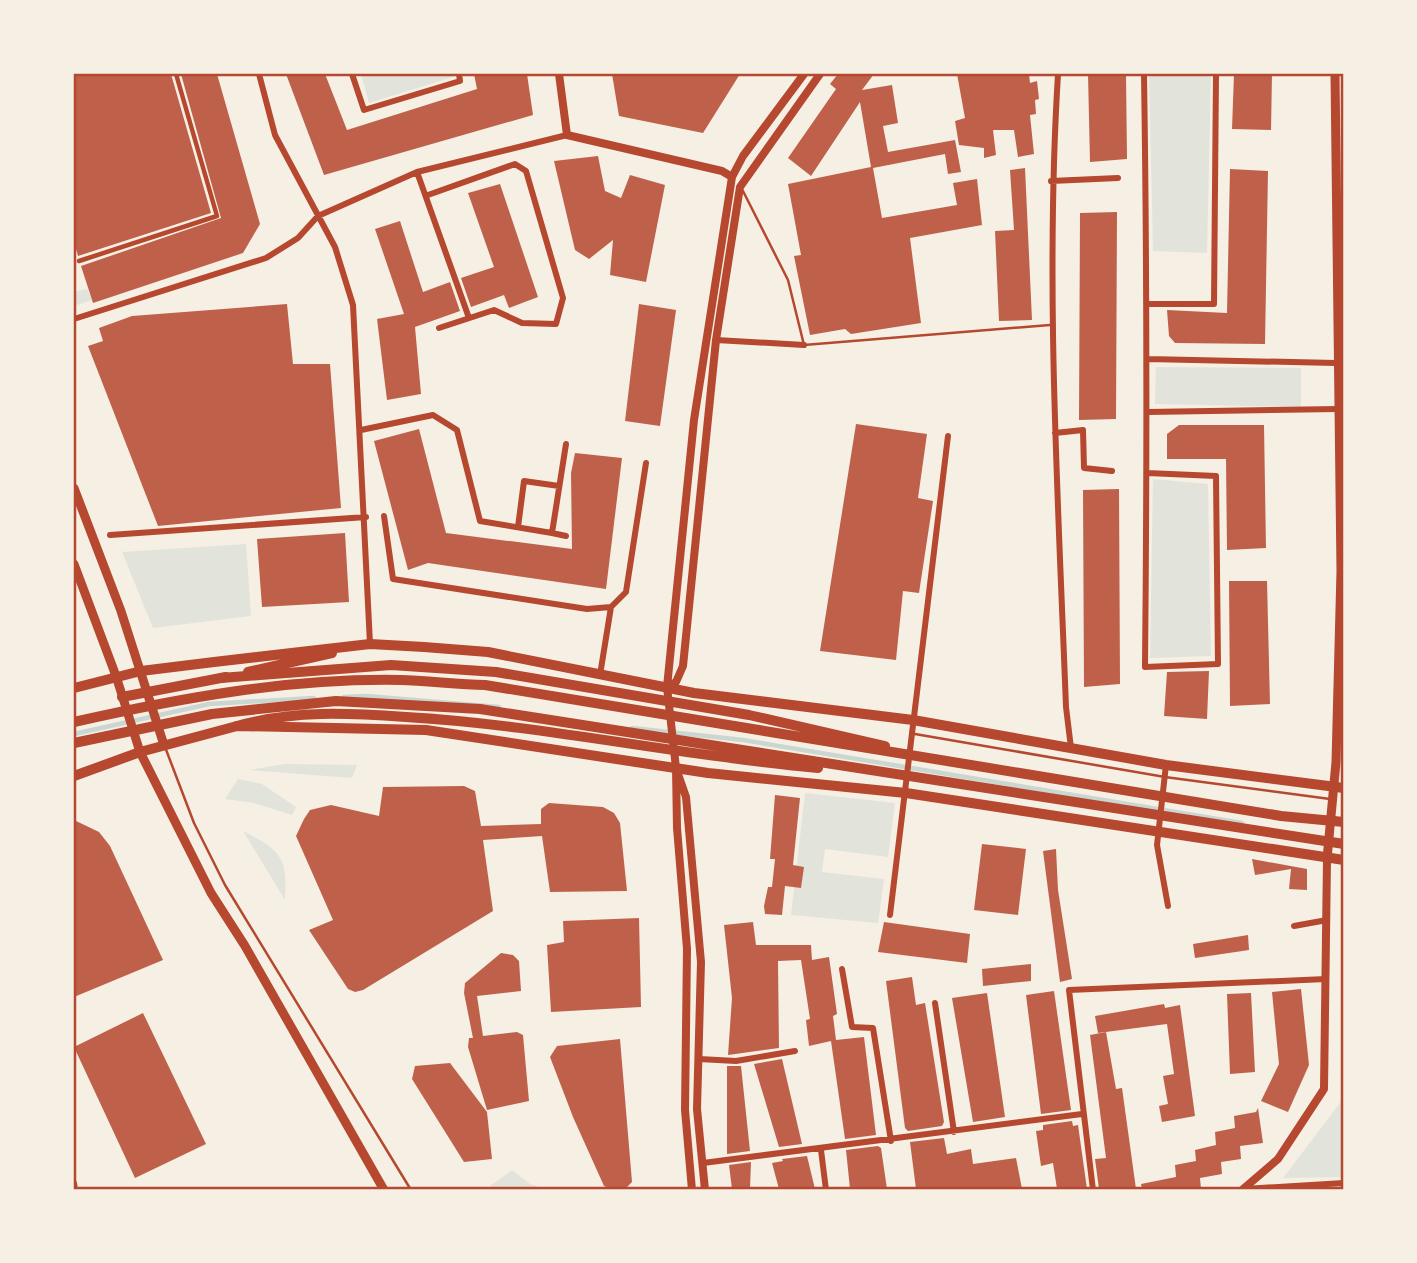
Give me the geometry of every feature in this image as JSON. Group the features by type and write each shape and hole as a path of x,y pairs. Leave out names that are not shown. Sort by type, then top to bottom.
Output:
{"highway":[{"path":"221,678 391,665 496,672 850,735 932,759"},
{"path":"74,722 212,694 399,680 485,685 1282,816 1343,822"},
{"path":"74,743 212,713 336,701 481,709 664,740 907,771 1338,855"},
{"path":"237,726 270,716 327,712 478,721 778,764 907,771"}],"main road":[{"path":"74,776 140,752 237,726 426,730 676,768 904,793 1158,833 1338,855 1332,800 1336,762 1342,571 1338,409 1340,382 1336,363 1335,74"},
{"path":"74,488 148,691 164,746"},
{"path":"74,564 116,676 140,752 211,893 245,946 384,1189"},
{"path":"123,700 148,691 221,678 370,644"},
{"path":"74,688 141,671 370,644 488,652 667,687 913,720 1166,765 1343,788"}],"street":[{"path":"79,261 217,216 176,74"},
{"path":"259,74 275,135 335,247 353,305 366,517 370,644"},
{"path":"352,74 364,110 460,81 459,74"},
{"path":"559,74 568,135"},
{"path":"692,1189 685,1110 688,983 676,768 667,687 694,421 732,177 743,156 804,74"},
{"path":"667,687 676,682 683,666 716,340 740,187 820,74"},
{"path":"1058,74 1051,181 1055,433 1066,707 1071,748"},
{"path":"1144,74 1149,359 1147,473 1144,667 1218,664 1216,476 1147,473"},
{"path":"1147,304 1214,304 1216,74"},
{"path":"74,319 267,258 298,238 317,216 417,172 568,135 722,171 732,177"},
{"path":"428,195 515,164 526,171 563,298 556,324 522,323 494,310 439,328"},
{"path":"417,172 428,195 469,318"},
{"path":"1051,181 1118,178"},
{"path":"716,340 804,345"},
{"path":"1149,359 1336,363"},
{"path":"1148,412 1338,409"},
{"path":"361,429 433,415 457,430 480,522 566,536"},
{"path":"1055,433 1083,430 1084,468 1112,471"},
{"path":"890,915 948,436"},
{"path":"552,533 566,444"},
{"path":"600,674 611,607 626,592 646,463"},
{"path":"518,527 524,481 559,486"},
{"path":"384,516 393,579 587,609 611,607"},
{"path":"110,536 366,517"},
{"path":"1166,765 1157,845 1168,906"},
{"path":"676,768 686,797 701,962 697,1109 705,1189"},
{"path":"1242,1189 1278,1160 1324,1089 1327,920 1338,855"},
{"path":"1294,926 1327,920"},
{"path":"842,970 852,1027 873,1028 891,1141"},
{"path":"1093,1189 1069,990 1326,979"},
{"path":"935,1003 954,1132"},
{"path":"699,1059 736,1061 795,1051"},
{"path":"703,1163 891,1141 1082,1114"},
{"path":"821,1150 826,1189"},
{"path":"74,1183 75,1189"},
{"path":"1242,1189 1343,1183"}],"lane":[{"path":"740,187 788,281 804,345 1054,325"},
{"path":"910,750 915,734 1165,776 1343,800"},
{"path":"164,746 194,823 225,885 411,1189"}],"shaded area":[{"path":"361,74 453,74 453,77 369,103"},
{"path":"1149,74 1211,74 1207,253 1153,251"},
{"path":"87,289 92,300 74,306 74,292"},
{"path":"1156,367 1301,368 1301,407 1155,404"},
{"path":"1153,479 1208,484 1211,656 1150,658"},
{"path":"246,544 251,616 153,628 122,552"},
{"path":"285,764 357,765 352,778 249,770"},
{"path":"238,779 262,784 296,807 292,815 254,803 225,799"},
{"path":"805,793 895,803 888,857 825,849 822,872 884,879 878,923 791,915"},
{"path":"243,831 266,844 279,857 285,874 285,900"},
{"path":"1343,1099 1343,1177 1283,1178"},
{"path":"512,1170 530,1184 546,1189 496,1190 490,1186"}],"building":[{"path":"74,74 171,74 211,213 78,256 74,242"},
{"path":"181,74 217,74 260,224 243,253 93,303 81,266 221,218"},
{"path":"286,74 325,74 347,130 477,89 474,74 527,74 533,115 324,175"},
{"path":"612,74 740,74 703,133 619,116"},
{"path":"838,74 874,74 862,90 892,85 898,123 883,126 888,152 955,140 961,172 948,174 945,154 873,168 882,218 957,205 953,183 977,179 982,225 910,238 921,323 851,334 845,329 810,335 794,256 801,255 788,184 871,167 860,102 811,176 788,158 836,89 830,84"},
{"path":"957,74 1029,74 1030,83 1037,81 1039,99 1035,100 1036,114 1030,115 1034,154 1018,157 1014,130 993,130 996,155 984,158 984,148 959,145 955,121 965,118"},
{"path":"1088,74 1126,74 1127,159 1090,162"},
{"path":"1234,74 1272,74 1271,130 1232,129"},
{"path":"598,156 605,191 621,198 630,175 665,185 646,282 610,275 613,240 589,259 575,250 554,161"},
{"path":"1025,168 1032,320 999,321 995,231 1014,230 1010,170"},
{"path":"1230,169 1268,171 1265,344 1175,343 1169,336 1167,310 1227,313"},
{"path":"500,184 538,297 509,308 504,295 471,307 461,278 494,267 468,193"},
{"path":"1117,212 1116,419 1079,420 1080,213"},
{"path":"400,221 423,292 450,282 460,311 415,327 421,394 387,400 377,319 404,314 375,229"},
{"path":"287,304 293,364 330,364 341,508 158,526 88,346 103,341 99,328 132,316"},
{"path":"639,304 676,310 660,426 625,421"},
{"path":"856,424 927,434 918,498 933,501 919,593 903,591 896,660 820,651"},
{"path":"1179,425 1264,425 1266,548 1227,550 1226,459 1167,459 1167,434"},
{"path":"419,429 446,533 572,549 571,473 575,453 622,458 606,589 428,563 408,570 374,441"},
{"path":"1119,489 1120,684 1084,687 1083,490"},
{"path":"345,533 349,602 262,607 257,539"},
{"path":"1229,581 1267,581 1270,704 1230,706"},
{"path":"1209,671 1207,719 1164,716 1167,672"},
{"path":"464,786 475,791 481,826 541,824 541,809 549,803 603,807 614,813 620,823 627,891 550,892 542,836 483,840 493,911 363,990 355,992 348,989 309,930 333,920 296,836 304,819 310,810 331,805 379,816 383,787"},
{"path":"775,795 800,798 793,865 804,867 801,888 785,886 782,915 765,914 764,906 768,887 772,887 775,859 770,859"},
{"path":"74,820 99,832 110,846 163,960 74,997"},
{"path":"982,844 1026,849 1018,915 974,910"},
{"path":"1056,849 1058,890 1072,979 1060,982 1043,851"},
{"path":"1252,859 1307,869 1307,890 1289,889 1291,869 1255,875"},
{"path":"639,918 641,1007 551,1012 547,945 564,942 563,921"},
{"path":"753,922 756,945 811,945 812,960 829,957 837,1014 833,1016 836,1040 864,1037 876,1135 845,1139 831,1041 809,1046 806,1020 810,1019 801,960 778,961 779,1048 728,1055 732,998 724,925"},
{"path":"884,922 970,934 967,963 878,952"},
{"path":"1248,935 1249,950 1195,958 1193,944"},
{"path":"501,953 513,955 519,961 521,991 477,996 483,1036 517,1032 523,1035 529,1101 487,1110 468,1047 469,1038 473,1038 464,993 465,983"},
{"path":"1031,964 1031,981 983,986 982,969"},
{"path":"912,977 916,1005 925,1003 944,1122 942,1126 908,1131 905,1128 886,981"},
{"path":"1301,989 1309,1065 1288,1112 1261,1101 1279,1064 1272,992"},
{"path":"1054,991 1071,1110 1041,1114 1026,995"},
{"path":"987,993 1005,1117 973,1122 952,998"},
{"path":"1251,993 1255,1072 1230,1074 1227,994"},
{"path":"1164,1004 1165,1008 1180,1005 1195,1116 1162,1122 1159,1106 1168,1104 1163,1076 1174,1074 1167,1024 1098,1033 1095,1016"},
{"path":"143,1013 206,1144 135,1178 74,1047"},
{"path":"1106,1032 1116,1089 1122,1088 1136,1189 1099,1189 1095,1159 1106,1158 1090,1035"},
{"path":"620,1039 632,1182 627,1187 609,1188 604,1186 550,1057 557,1046"},
{"path":"782,1059 802,1144 779,1147 754,1064"},
{"path":"450,1063 487,1112 492,1159 464,1162 412,1079 415,1066"},
{"path":"727,1066 741,1066 750,1151 727,1154"},
{"path":"1258,1108 1263,1143 1240,1146 1241,1159 1221,1162 1222,1174 1200,1178 1201,1189 1142,1189 1141,1184 1176,1177 1175,1165 1196,1161 1195,1150 1216,1145 1215,1132 1235,1128 1234,1116 1256,1112"},
{"path":"1072,1121 1073,1126 1078,1125 1087,1189 1057,1189 1053,1163 1041,1166 1036,1131 1043,1130 1043,1125"},
{"path":"944,1138 947,1154 971,1149 973,1164 1016,1158 1022,1189 916,1189 910,1142"},
{"path":"878,1146 881,1148 887,1189 850,1189 846,1150"},
{"path":"807,1156 815,1189 779,1189 772,1163"},
{"path":"751,1162 750,1189 732,1189 729,1165"}],"waterway":[{"path":"344,697 366,696 499,707"},
{"path":"74,734 209,704 314,698"},
{"path":"632,728 743,740 1242,823"}]}
